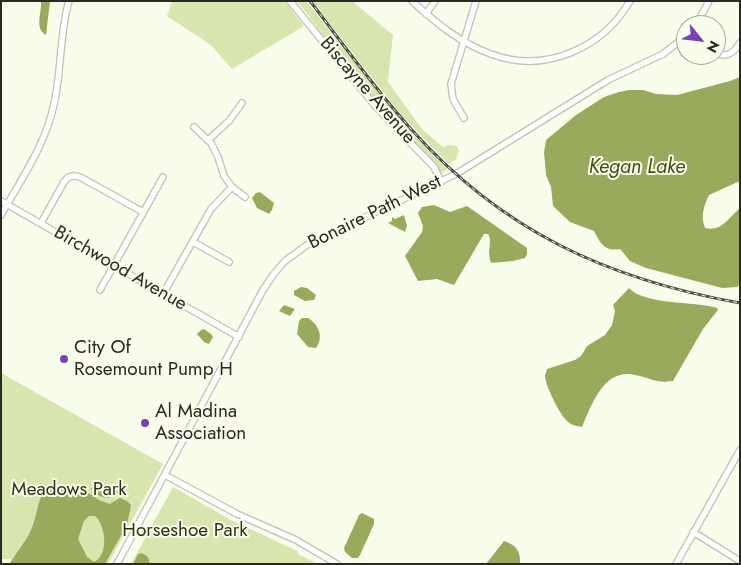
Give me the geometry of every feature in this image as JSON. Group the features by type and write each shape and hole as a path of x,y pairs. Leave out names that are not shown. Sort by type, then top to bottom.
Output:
{"street":[{"path":"1,215 4,203 43,138 52,114 64,22 69,1"},
{"name":"Biscayne Avenue","path":"290,1 376,107 434,167 441,182"},
{"path":"412,1 442,28 464,41 486,52 508,59 529,61 557,57 580,49 599,37 618,19 630,1"},
{"path":"426,14 435,1"},
{"path":"464,118 455,105 451,90 452,78 476,1"},
{"path":"701,15 709,1"},
{"path":"726,56 737,49 740,43"},
{"name":"Bonaire Path West","path":"116,564 268,282 292,255 315,240 464,170 608,80 663,54 676,44"},
{"path":"208,140 229,121 242,103"},
{"path":"194,127 208,140 217,154 224,176 244,198"},
{"path":"41,224 64,182 68,177 74,175 143,212"},
{"path":"100,290 163,177"},
{"path":"163,294 211,209 232,187"},
{"name":"Birchwood Avenue","path":"4,203 239,336"},
{"path":"193,242 229,262"},
{"path":"676,564 740,450"},
{"path":"165,475 237,514 296,540 337,564"},
{"path":"693,532 740,560"}],"green space":[{"path":"172,1 285,1 304,26 232,69 211,45 167,16"},
{"path":"297,1 306,1 411,132 447,169 441,174 377,104"},
{"path":"312,1 352,1 393,35 388,82 422,129 443,147 449,145 457,146 459,151 456,159 449,164 402,116"},
{"name":"Meadows Park","path":"1,373 163,464 108,564 9,564 11,559 1,559"},
{"name":"Horseshoe Park","path":"173,487 227,518 297,551 298,554 318,564 131,564"}],"water":[{"path":"41,1 50,1 46,35 42,32 39,24"},
{"name":"Kegan Lake","path":"740,77 740,181 709,195 703,215 705,228 711,229 720,226 740,208 740,284 737,287 722,288 646,268 630,261 620,249 607,248 601,243 594,231 570,222 553,206 551,187 546,175 544,153 546,140 576,115 604,97 619,92 643,90 656,94 677,95"},
{"path":"260,192 274,203 269,214 257,208 252,198 256,193"},
{"path":"434,205 450,212 467,206 527,248 525,258 491,263 489,254 490,240 488,234 484,234 454,285 437,279 418,281 405,256 422,232 423,226 418,213 422,207"},
{"path":"404,215 407,226 405,232 388,223 392,221 392,217 395,219"},
{"path":"301,287 307,288 316,295 314,300 305,301 294,295 294,291"},
{"path":"629,288 636,293 657,300 707,306 717,308 718,310 703,329 673,381 658,381 624,374 615,377 607,382 595,399 582,427 572,424 564,418 550,393 545,376 547,369 575,360 581,356 587,346 605,335 612,325 615,311 613,305"},
{"path":"284,305 295,309 290,316 279,311"},
{"path":"302,318 308,318 315,324 319,332 320,340 316,348 308,347 297,334 299,321"},
{"path":"204,329 213,337 209,344 204,342 197,334"},
{"path":"99,484 122,491 111,497 100,496 92,492 91,488"},
{"path":"47,485 62,489 80,487 99,500 110,504 120,498 131,505 127,525 105,564 10,564 31,530","holes":["89,516 95,516 102,526 104,547 99,558 94,562 87,557 78,539 84,521"]},
{"path":"362,513 374,519 374,524 360,555 358,558 352,558 345,552 344,548 359,515"},
{"path":"504,541 512,544 517,549 520,555 520,564 486,564"},
{"path":"142,553 148,557 150,564 133,564 138,554"}],"railway":[{"path":"310,1 372,82 411,129 446,165 482,196 520,223 560,245 601,264 645,280 691,293 740,303"}],"place":[{"name":"City Of Rosemount Pump H","path":"64,359"},
{"name":"Al Madina Association","path":"145,423"}]}
